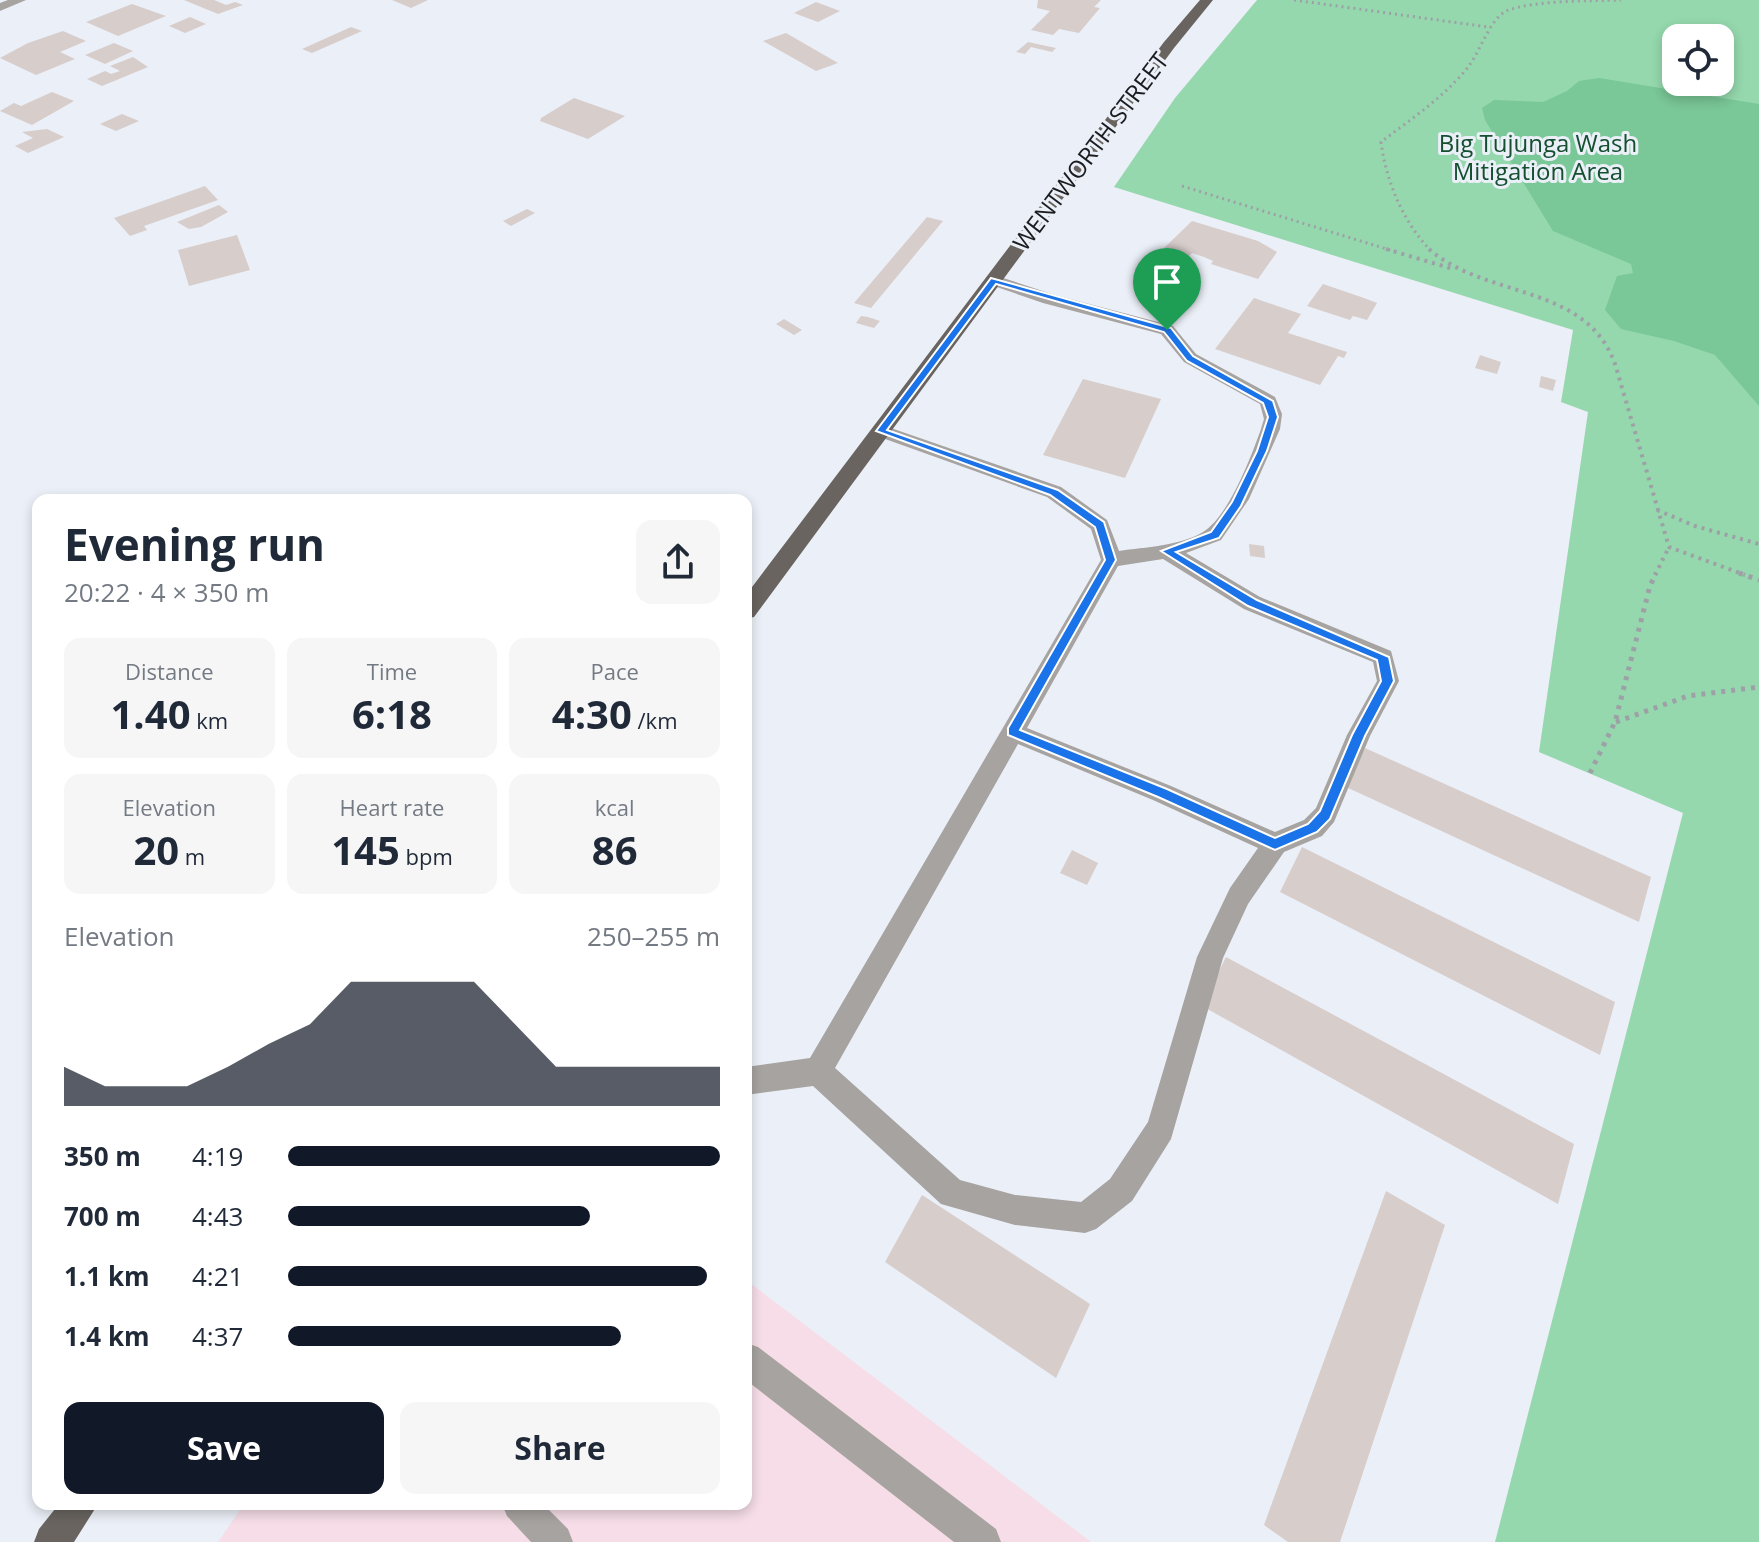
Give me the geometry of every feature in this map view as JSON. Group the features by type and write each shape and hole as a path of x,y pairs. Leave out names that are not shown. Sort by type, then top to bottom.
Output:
{"main road":[{"name":"WENTWORTH STREET","path":"752,603 1169,45 1207,0"},
{"path":"52,1542 76,1510"}],"street":[{"path":"0,7 20,0"},
{"path":"994,280 1049,299 1167,330 1190,358 1268,401 1273,417 1262,451 1237,503 1215,535 1166,551 1111,560"},
{"path":"818,1071 1111,560 1100,525 1054,492 881,431"},
{"path":"818,1071 952,1193 1015,1210 1085,1218 1121,1190 1161,1129 1210,957 1239,896 1275,844 1313,828 1325,815 1359,735 1388,681 1383,657 1252,603 1166,551"},
{"path":"1012,732 1162,793 1275,844"},
{"path":"752,1080 818,1071"},
{"path":"752,1364 983,1542"},
{"path":"525,1510 555,1542"}],"path":[{"path":"1294,0 1488,27"},
{"path":"1473,275 1430,251 1392,189 1381,142 1444,92 1478,54 1488,27 1502,13 1519,5 1621,0"},
{"path":"1182,186 1562,302 1588,320 1607,344 1630,402 1656,510 1669,547 1650,586 1615,722 1590,773"},
{"path":"1656,510 1695,526 1759,544"},
{"path":"1669,547 1759,580"},
{"path":"1615,722 1688,696 1759,687"}],"shaded area":[{"path":"752,1285 1091,1542 218,1542 240,1510 752,1510"}],"green space":[{"name":"Big Tujunga Wash Mitigation Area","path":"1257,0 1759,0 1759,1542 1495,1542 1683,813 1539,752 1588,412 1561,402 1573,330 1114,187 1175,98"},
{"path":"1599,78 1662,88 1662,96 1710,96 1759,104 1759,406 1715,355 1674,341 1621,329 1605,310 1617,276 1633,273 1631,264 1553,231 1485,120 1482,108 1494,100 1543,102 1567,91 1579,81"}],"building":[{"path":"184,0 214,0 226,5 235,2 243,5 218,14"},
{"path":"392,0 428,0 411,8"},
{"path":"1038,0 1101,0 1094,7 1100,8 1079,33 1059,29 1053,35 1031,30 1050,11 1037,8"},
{"path":"816,2 840,11 818,22 794,13"},
{"path":"132,4 166,16 118,36 86,22"},
{"path":"190,17 206,24 185,33 169,26"},
{"path":"351,27 362,31 312,53 302,49"},
{"path":"63,31 86,41 60,52 75,59 36,75 0,58 28,43"},
{"path":"786,33 838,63 816,71 763,41"},
{"path":"1028,42 1056,48 1052,52 1031,47 1025,54 1016,52"},
{"path":"114,43 133,51 105,64 85,55"},
{"path":"133,57 148,67 102,86 87,79 105,71 111,74 120,71 110,66"},
{"path":"52,92 74,101 32,125 0,111 14,103 21,106"},
{"path":"574,98 625,116 588,139 540,121"},
{"path":"122,114 139,121 116,131 100,124"},
{"path":"47,129 64,137 28,153 15,146 33,138 22,132"},
{"path":"205,186 218,200 144,226 147,230 130,236 114,218"},
{"path":"219,205 228,212 201,227 189,229 177,222"},
{"path":"527,209 535,213 511,226 503,221"},
{"path":"927,217 943,221 871,308 854,303"},
{"path":"1192,221 1258,241 1277,252 1258,279 1211,264 1213,261 1192,253 1189,256 1164,248"},
{"path":"237,235 250,270 189,286 178,250"},
{"path":"1323,284 1377,303 1367,320 1353,316 1350,320 1307,306"},
{"path":"1254,298 1301,314 1288,333 1347,352 1344,358 1338,356 1320,385 1215,349"},
{"path":"861,316 880,321 874,328 856,323"},
{"path":"784,319 802,330 794,335 776,324"},
{"path":"1480,355 1501,362 1497,374 1475,368"},
{"path":"1541,376 1556,380 1553,391 1539,387"},
{"path":"1083,379 1161,399 1125,478 1043,455"},
{"path":"1249,544 1264,546 1265,558 1250,556"},
{"path":"1365,748 1651,877 1639,922 1346,787"},
{"path":"1302,847 1615,1002 1600,1055 1280,892"},
{"path":"1072,850 1098,863 1087,885 1060,873"},
{"path":"1226,957 1574,1144 1558,1204 1202,1006"},
{"path":"1386,1191 1445,1225 1340,1542 1288,1542 1264,1525"},
{"path":"922,1195 1090,1304 1056,1378 885,1262"}],"route":[{"path":"994,280 1049,299 1167,330 1190,358 1268,401 1273,417 1262,451 1237,503 1215,535 1166,551 1252,603 1383,657 1388,681 1359,735 1325,815 1313,828 1275,844 1162,793 1012,732 1111,560 1100,525 1054,492 881,431 994,280"}]}
